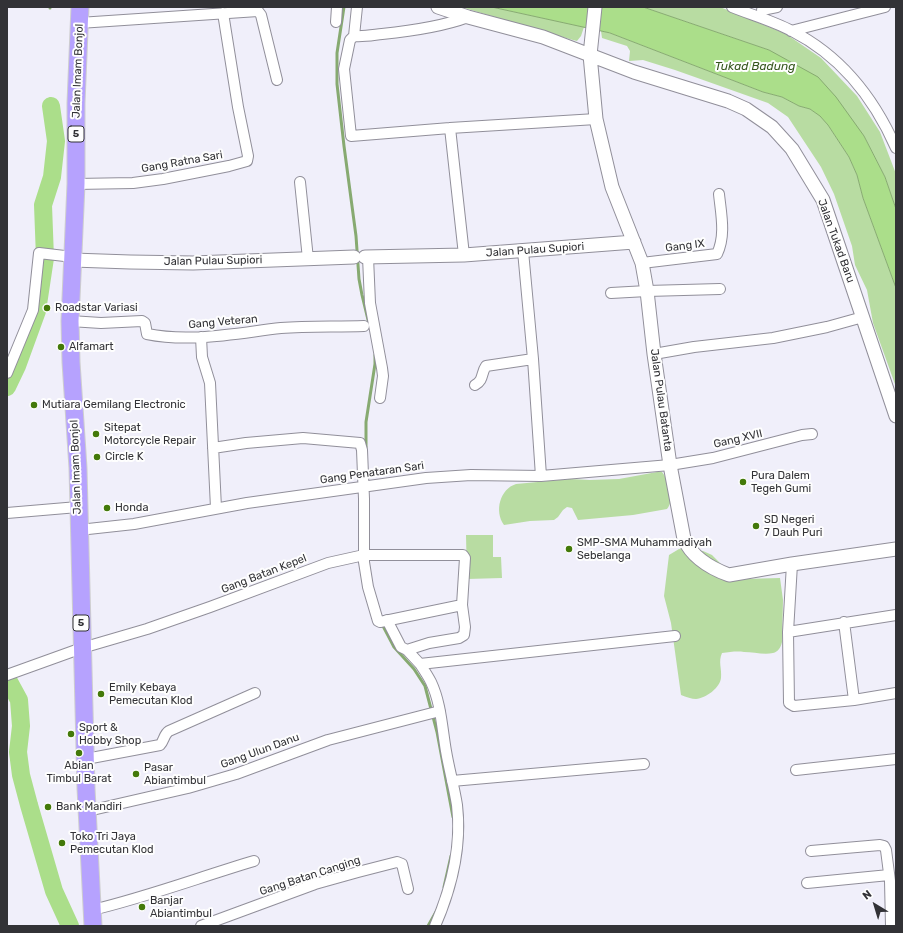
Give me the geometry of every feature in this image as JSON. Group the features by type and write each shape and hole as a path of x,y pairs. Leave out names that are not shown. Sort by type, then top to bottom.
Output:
{"highway":[{"name":"Jalan Imam Bonjol","path":"79,15 76,103 76,184 70,321 71,362 78,468 86,788 93,918"}],"street":[{"path":"336,22 337,7"},
{"path":"357,7 354,36 350,40 344,69 350,136 596,119"},
{"name":"Jalan Tukad Baru","path":"438,7 468,17 538,35 634,72 728,101 746,109 772,127 792,149 823,200 896,416"},
{"name":"Jalan Pulau Batanta","path":"595,7 590,56 596,119 612,187 642,263 648,291 654,354 670,465 684,539 688,547 695,556 728,575 896,549"},
{"path":"732,7 762,12 818,47 847,72 866,93 892,128 896,148"},
{"path":"762,12 777,7"},
{"path":"791,30 885,7"},
{"path":"79,15 223,13 258,11 260,12 277,80"},
{"name":"Gang Ratna Sari","path":"76,184 133,183 163,179 244,162 247,160 248,156 236,101 223,13"},
{"path":"354,36 392,33 430,27 447,24 468,17"},
{"path":"450,128 464,255"},
{"path":"300,182 308,259"},
{"name":"Gang IX","path":"642,263 718,254 723,232 719,194"},
{"name":"Jalan Pulau Supiori","path":"73,259 193,263 464,255 634,242"},
{"path":"523,251 533,359 541,476"},
{"path":"7,373 24,334 32,310 39,252 73,259"},
{"path":"362,257 382,368 383,376 380,398"},
{"path":"611,293 720,289"},
{"path":"654,354 694,346 772,338 827,327 863,317"},
{"name":"Gang Veteran","path":"70,321 101,323 142,321 145,323 147,334 201,337 289,328 364,326"},
{"path":"201,337 202,357 209,380 216,508"},
{"path":"475,385 482,379 486,366 533,359"},
{"name":"Gang XVII","path":"670,465 713,458 802,435 812,434"},
{"path":"213,448 246,443 303,438 360,443 367,487 364,505 368,587 378,621 462,605 465,627 464,635 459,638 429,643 407,650"},
{"name":"Gang Penataran Sari","path":"79,530 134,524 216,508 426,478 456,475 541,476 670,465"},
{"path":"7,513 78,507"},
{"name":"Gang Batan Kepel","path":"11,673 82,648 147,629 210,608 322,565 366,555 463,555 465,558 462,605"},
{"path":"792,564 788,632 789,701 791,705 794,706 854,700 896,693"},
{"path":"788,632 896,615"},
{"path":"384,621 400,647 407,650 420,664 431,681 433,712 457,804 458,845 454,873 435,926"},
{"path":"844,622 854,700"},
{"path":"420,664 674,636"},
{"path":"86,759 158,746 161,744 164,735 169,731 255,692"},
{"name":"Gang Ulun Danu","path":"88,811 188,788 236,774 328,740 433,712"},
{"path":"796,770 896,759"},
{"path":"452,781 644,764"},
{"path":"811,851 882,845 886,850 892,879 891,926"},
{"path":"93,918 128,902 254,861"},
{"name":"Gang Batan Canging","path":"201,926 315,884 397,862 402,864 408,889"},
{"path":"807,883 892,879"}],"shaded area":[{"path":"461,7 492,7 584,27 581,36 577,41"},
{"path":"643,7 720,7 786,34 821,58 857,96 880,132 896,174 896,209 885,177 864,136 769,50"},
{"path":"601,31 610,33 763,92 782,97 799,106 810,109 821,116 849,157 857,175 863,198 896,288 896,387 873,323 867,290 855,265 852,246 834,194 821,167 788,117 768,103 675,70 643,60 629,61 630,51 627,46 602,38"},
{"path":"662,472 669,485 671,501 667,509 633,515 578,520 572,508 567,507 554,520 530,521 504,525 499,513 500,501 503,495 510,487 516,484 570,479 619,479"},
{"path":"466,535 493,535 493,557 501,557 502,578 467,579"},
{"path":"679,549 703,551 712,555 723,566 743,579 780,578 783,600 782,642 778,650 770,654 739,652 722,653 720,659 720,682 708,695 696,699 681,695 671,623 664,596 669,555"}],"water":[{"name":"Tukad Badung","path":"492,7 643,7 769,50 818,77 836,97 864,136 885,177 896,209 896,288 863,198 857,175 849,157 828,125 820,116 810,109 799,106 782,97 763,92 610,33"}],"waterway":[{"path":"344,7 337,53 337,84 356,236 359,279 369,324"},
{"path":"7,387 17,366 37,311 45,258 43,205 52,177 56,141 51,106"},
{"path":"366,447 366,422 375,355"},
{"path":"382,624 394,647 414,669 425,686 437,732 453,817"},
{"path":"7,678 19,700 21,726 18,752 21,775 54,891 70,926"},
{"path":"444,887 451,856"},
{"path":"428,926 437,910"}],"place":[{"name":"Roadstar Variasi","path":"47,308"},
{"name":"Alfamart","path":"61,347"},
{"name":"Mutiara Gemilang Electronic","path":"34,405"},
{"name":"Sitepat Motorcycle Repair","path":"96,434"},
{"name":"Circle K","path":"97,457"},
{"name":"Pura Dalem Tegeh Gumi","path":"743,482"},
{"name":"Honda","path":"107,508"},
{"name":"SD Negeri 7 Dauh Puri","path":"756,526"},
{"name":"SMP-SMA Muhammadiyah Sebelanga","path":"569,549"},
{"name":"Emily Kebaya Pemecutan Klod","path":"101,694"},
{"name":"Sport & Hobby Shop","path":"71,734"},
{"name":"Abian Timbul Barat","path":"79,753"},
{"name":"Pasar Abiantimbul","path":"136,774"},
{"name":"Bank Mandiri","path":"48,807"},
{"name":"Toko Tri Jaya Pemecutan Klod","path":"62,843"},
{"name":"Banjar Abiantimbul","path":"142,907"}]}
